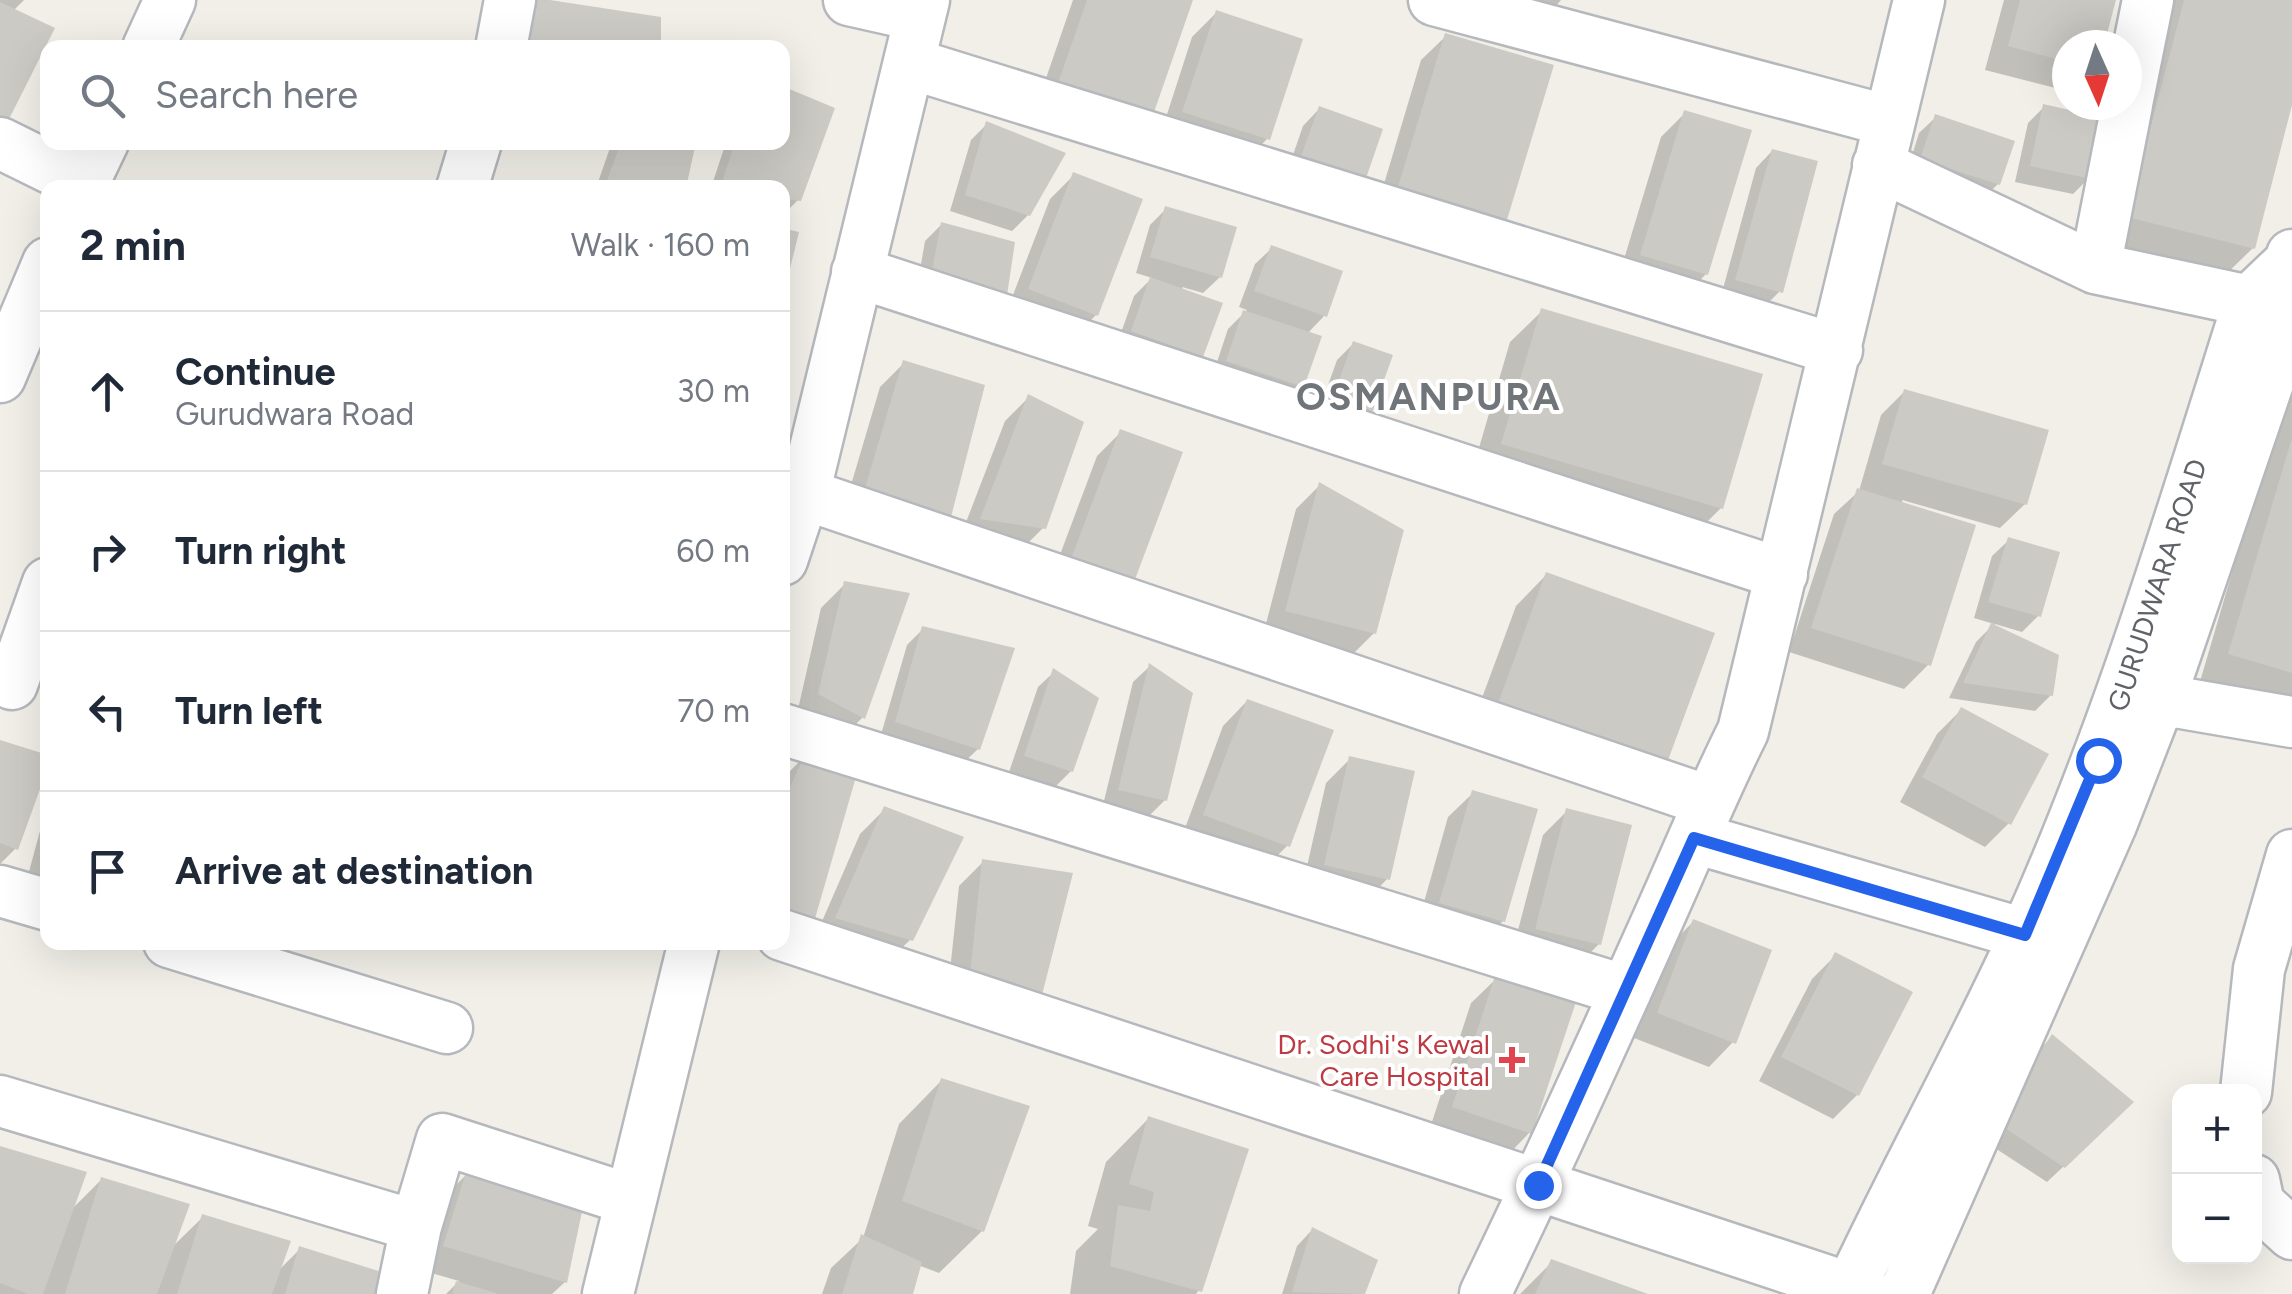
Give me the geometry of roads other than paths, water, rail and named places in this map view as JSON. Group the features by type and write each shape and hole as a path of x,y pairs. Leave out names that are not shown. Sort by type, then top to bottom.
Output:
{"street":[{"path":"152,40 170,0"},
{"path":"502,40 510,0"},
{"path":"848,0 1837,350"},
{"path":"1485,1294 1744,731 1919,0"},
{"path":"2142,30 2148,0"},
{"path":"1445,1 1884,143 2095,268 2277,311"},
{"path":"790,536 804,494 918,26"},
{"path":"2095,268 2124,120"},
{"path":"0,142 89,171"},
{"path":"464,180 474,150"},
{"path":"790,937 1855,1292 2042,939 2111,825 2142,696 2277,311 2291,259"},
{"path":"857,272 1782,574"},
{"path":"0,377 40,282"},
{"path":"804,494 1701,820 2042,939"},
{"path":"20,687 40,613"},
{"path":"2142,696 2292,722"},
{"path":"790,731 1626,991"},
{"path":"2247,1084 2259,969 2292,855"},
{"path":"0,891 40,904"},
{"path":"1904,1294 2042,939"},
{"path":"195,950 447,1028"},
{"path":"608,1294 692,950"},
{"path":"0,1101 416,1226"},
{"path":"402,1294 416,1226 442,1139 630,1200"},
{"path":"2262,1206 2292,1234"}],"place":[{"name":"Dr. Sodhi's Kewal Care Hospital","path":"1512,1060"}],"district":[{"name":"OSMANPURA","path":"1429,397"}]}
